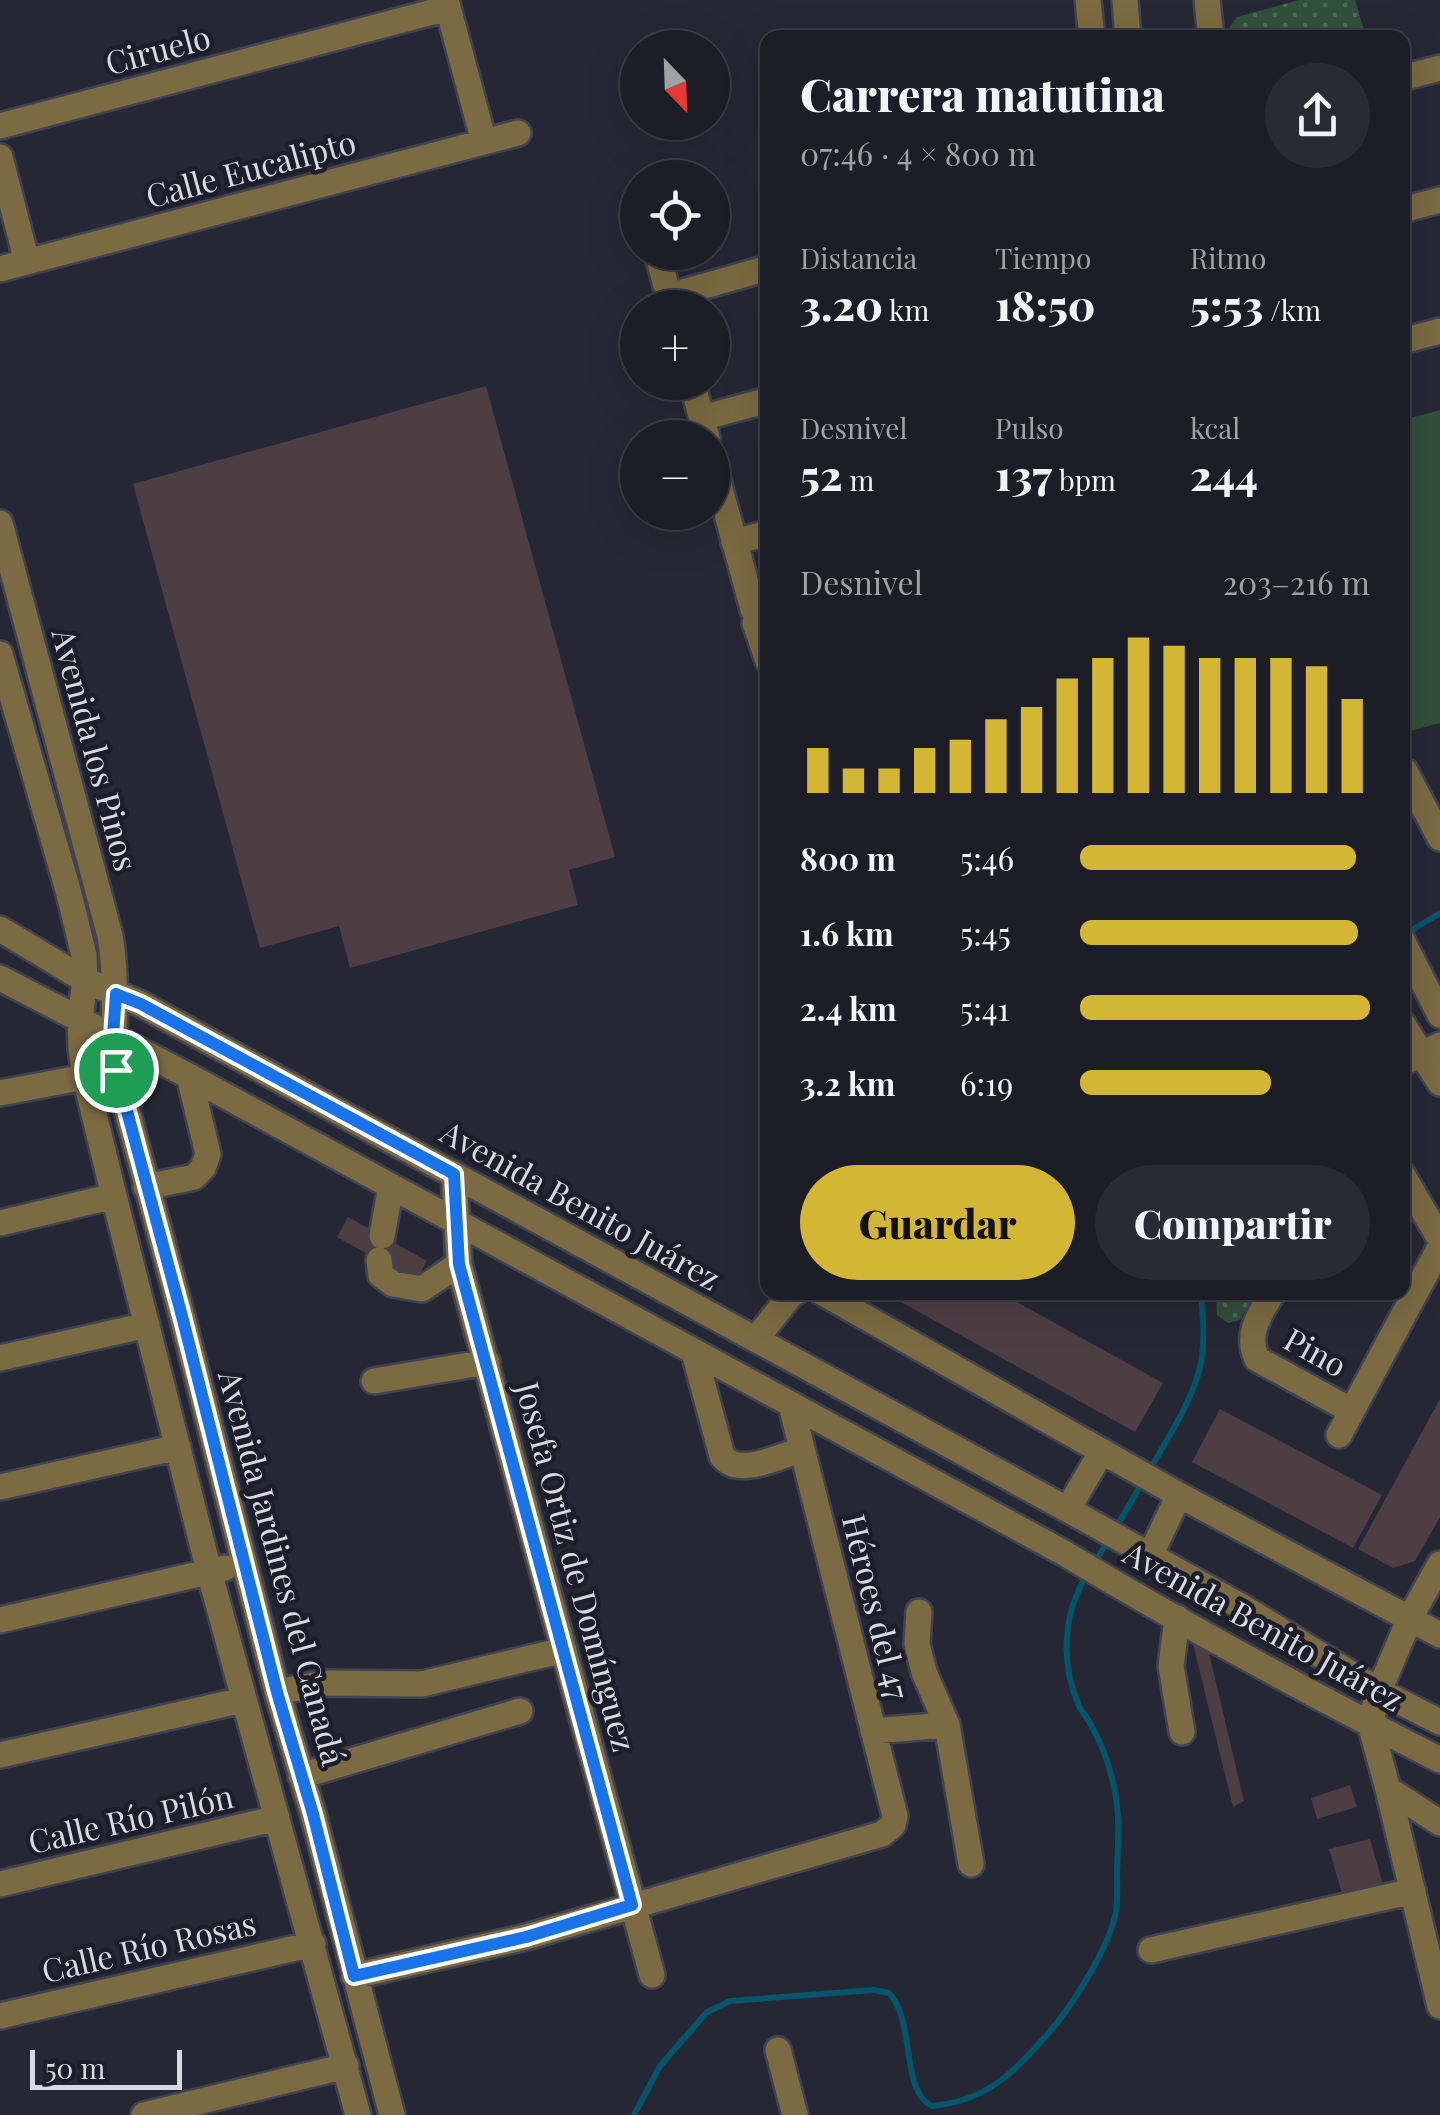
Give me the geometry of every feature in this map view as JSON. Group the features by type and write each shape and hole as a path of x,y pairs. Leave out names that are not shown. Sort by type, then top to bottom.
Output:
{"street":[{"path":"1088,0 1091,30"},
{"path":"1125,0 1127,30"},
{"path":"1207,0 1210,30"},
{"path":"447,4 484,142"},
{"name":"Ciruelo","path":"0,126 447,4"},
{"path":"1410,76 1440,68"},
{"name":"Calle Eucalipto","path":"0,269 518,134"},
{"path":"0,157 27,262"},
{"path":"1410,208 1440,200"},
{"path":"705,290 760,271"},
{"path":"1410,340 1440,331"},
{"path":"722,420 760,404"},
{"name":"Avenida los Pinos","path":"0,524 105,914 114,958 113,1036"},
{"path":"730,527 760,636"},
{"path":"734,542 760,535"},
{"name":"Avenida los Pinos","path":"0,654 11,727 34,772 84,955 80,1020"},
{"path":"1429,792 1440,838"},
{"name":"Avenida Benito Juárez","path":"0,930 85,980 141,1004 1075,1513 1244,1608 1379,1691 1440,1722"},
{"path":"1410,957 1439,1011 1410,1023"},
{"name":"Avenida Benito Juárez","path":"0,978 458,1222 1440,1760"},
{"name":"Avenida Jardines del Canadá","path":"80,1020 86,1077 209,1571 358,2115"},
{"name":"Avenida Jardines del Canadá","path":"113,1036 116,1070 146,1187 392,2115"},
{"path":"1421,1054 1440,1083"},
{"path":"146,1187 194,1177 203,1168 208,1154 189,1076"},
{"path":"0,1093 86,1077"},
{"name":"Josefa Ortiz de Domínguez","path":"454,1174 459,1264 652,1974"},
{"path":"391,1186 380,1248 381,1276 393,1284 422,1290 459,1264"},
{"path":"1410,1188 1440,1239"},
{"path":"0,1222 114,1196"},
{"path":"1339,1435 1440,1247"},
{"path":"756,1339 787,1300"},
{"path":"835,1300 1173,1491 1440,1635"},
{"name":"Pino","path":"1268,1300 1255,1324 1250,1346 1257,1359 1352,1411"},
{"path":"0,1358 147,1325"},
{"path":"694,1352 722,1456 728,1464 748,1466 802,1450"},
{"path":"374,1381 487,1362"},
{"name":"Héroes del 47","path":"632,1905 882,1834 892,1826 895,1816 790,1404"},
{"path":"0,1487 178,1447"},
{"path":"1075,1513 1109,1455"},
{"path":"1142,1552 1173,1491"},
{"path":"0,1620 244,1564"},
{"path":"1440,1564 1410,1618 1379,1691 1370,1724 1440,2006"},
{"path":"920,1612 918,1644 947,1725 971,1864"},
{"path":"1177,1618 1171,1666 1182,1732"},
{"path":"277,1692 324,1683 422,1684 564,1650"},
{"path":"0,1755 244,1700"},
{"path":"302,1776 520,1711"},
{"path":"874,1731 947,1725"},
{"path":"1388,1789 1440,1824"},
{"name":"Calle Río Pilón","path":"0,1884 277,1818"},
{"path":"1151,1950 1413,1891"},
{"path":"354,1976 526,1937 632,1905"},
{"name":"Calle Río Rosas","path":"0,2016 312,1944"},
{"path":"778,2050 795,2115"},
{"path":"144,2115 346,2066"}],"green space":[{"path":"1299,0 1355,0 1364,30 1230,30 1237,17"},
{"path":"1440,410 1440,723 1410,731 1410,418"},
{"path":"1216,1300 1251,1300 1240,1320 1228,1323 1217,1315"}],"building":[{"path":"486,386 615,857 569,870 578,905 350,968 339,926 260,948 133,484"},
{"path":"348,1217 427,1261 416,1281 337,1237"},
{"path":"897,1300 1013,1300 1163,1383 1135,1432"},
{"path":"1440,1399 1440,1517 1415,1561 1393,1568 1358,1549"},
{"path":"1220,1409 1382,1495 1353,1548 1192,1462"},
{"path":"1193,1644 1209,1653 1244,1801 1233,1807"},
{"path":"1350,1785 1357,1807 1317,1819 1311,1798"},
{"path":"1370,1839 1382,1881 1378,1891 1344,1900 1329,1849"}],"waterway":[{"path":"1410,931 1440,913"},
{"path":"1150,1469 1180,1418 1197,1377 1203,1346 1202,1300"},
{"path":"1115,1529 1144,1480"},
{"path":"1094,1564 1108,1540"},
{"path":"634,2115 660,2066 707,2012 730,2001 874,1990 889,1993 903,2020 916,2086 932,2106 968,2098 996,2084 1055,2025 1097,1960 1112,1926 1117,1902 1118,1824 1114,1787 1100,1743 1073,1690 1067,1656 1073,1605 1087,1574"}],"route":[{"path":"116,994 454,1174 459,1264 632,1905 526,1937 354,1976 116,1070 116,994"}]}
